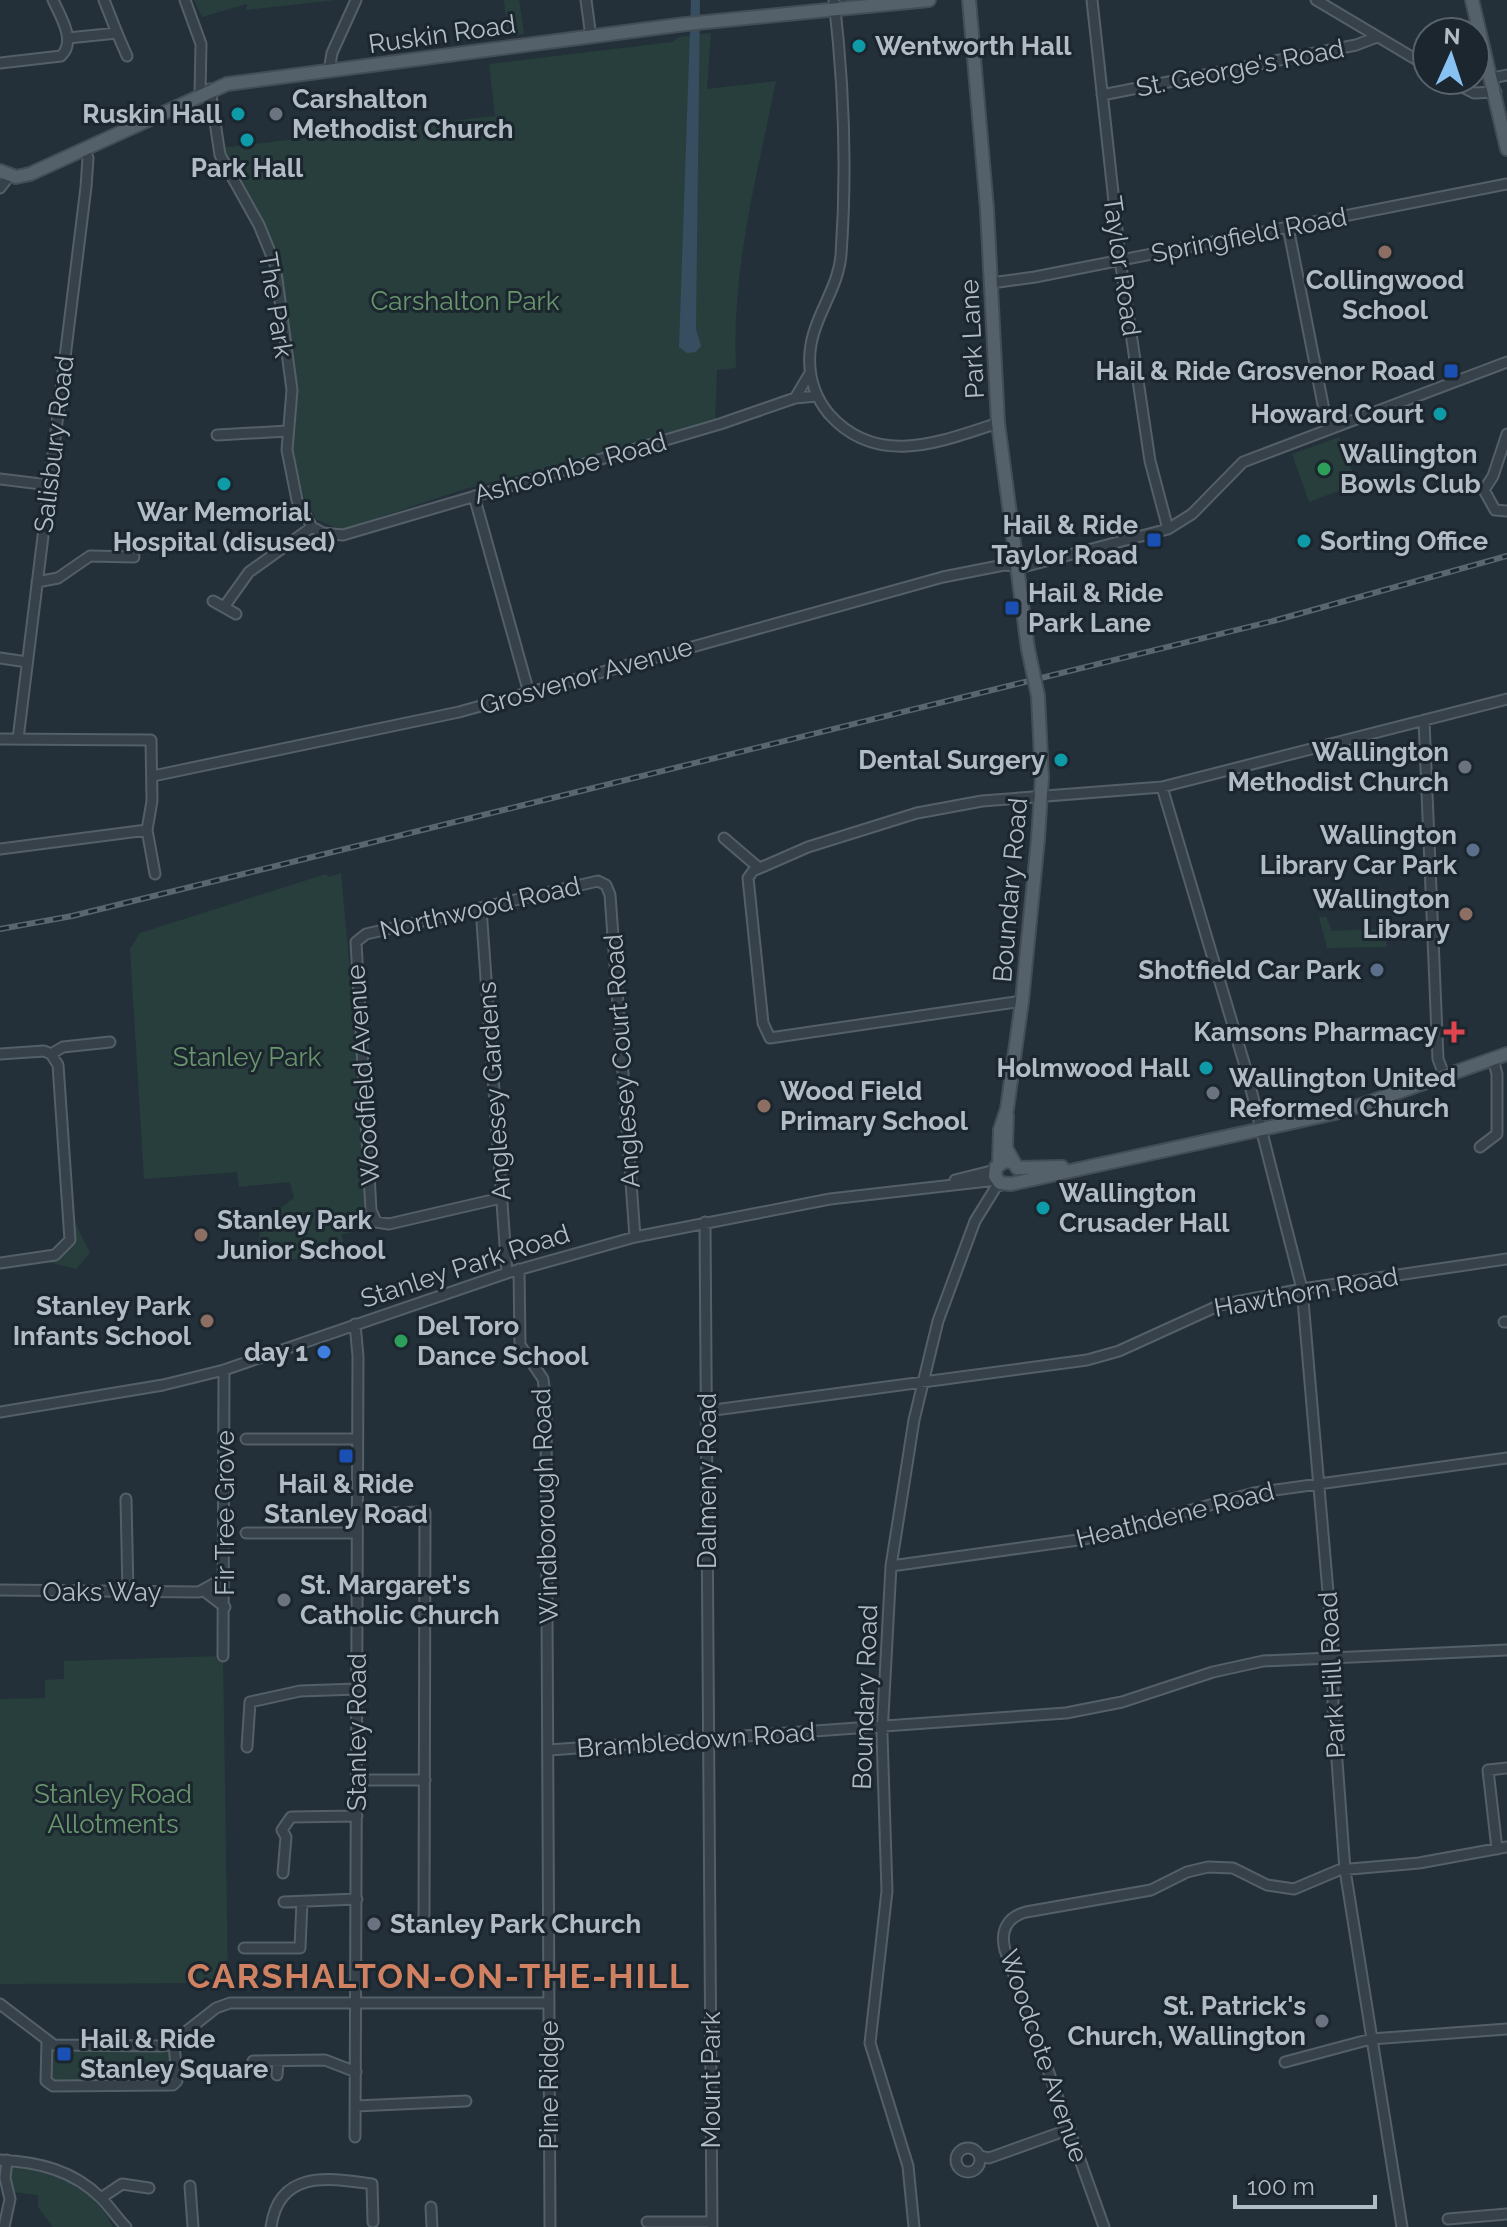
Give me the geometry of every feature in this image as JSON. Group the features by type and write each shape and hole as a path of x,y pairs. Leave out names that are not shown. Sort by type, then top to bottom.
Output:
{"main road":[{"name":"Ruskin Road","path":"5,173 30,174 227,84 835,4 849,9 929,0"},
{"name":"Park Lane","path":"969,0 991,283 998,423 1033,675"},
{"path":"1472,0 1507,149"},
{"name":"Boundary Road","path":"1005,1173 1000,1130 1007,1109 1022,1001 1041,796 1038,696 1033,675"},
{"name":"Stanley Park Road","path":"1005,1173 1073,1168 1344,1111 1507,1054"}],"street":[{"path":"0,63 61,56 69,45 68,38 53,0"},
{"path":"104,0 127,56"},
{"name":"The Park","path":"185,0 201,44 205,92 220,155 259,225 275,264 292,390 287,431 289,467 297,500 312,527"},
{"path":"329,71 332,53 356,0"},
{"path":"586,0 591,37"},
{"name":"Taylor Road","path":"1092,0 1110,188 1147,442 1168,529"},
{"path":"1316,0 1411,57"},
{"path":"835,4 847,173 840,270 813,332 810,373 817,396 841,427 882,447 922,446 998,423"},
{"path":"68,38 117,33"},
{"name":"St. George's Road","path":"1102,95 1356,45 1377,37"},
{"path":"1492,78 1507,75"},
{"path":"1491,92 1496,92"},
{"name":"Salisbury Road","path":"18,739 88,163 84,149"},
{"path":"0,188 5,173"},
{"name":"Springfield Road","path":"991,283 1507,184"},
{"path":"1288,227 1328,430"},
{"path":"1168,529 1192,514 1237,466 1507,362"},
{"path":"795,398 810,373"},
{"name":"Ashcombe Road","path":"312,527 323,533 343,535 720,424 795,398 817,396"},
{"path":"217,435 287,431"},
{"path":"1507,434 1493,476 1484,490 1495,510 1507,511"},
{"path":"0,479 49,485"},
{"path":"474,496 529,693"},
{"path":"224,607 249,572 312,527"},
{"name":"Grosvenor Avenue","path":"153,776 459,712 943,577 1064,558 1168,529"},
{"path":"37,582 58,578 90,556 134,557"},
{"path":"213,601 236,614"},
{"path":"0,658 27,662"},
{"path":"1022,1001 770,1038 763,1023 748,883 750,874 808,847 906,815 960,804 1162,787 1507,699"},
{"path":"1424,720 1438,1059 1445,1077"},
{"path":"0,739 151,740 153,776 147,830 155,874"},
{"name":"Park Hill Road","path":"1162,787 1262,1129 1302,1289 1332,1659 1345,1870 1402,2224"},
{"path":"0,849 147,830"},
{"path":"724,838 759,868"},
{"name":"Northwood Road","path":"356,942 366,934 594,881 606,885"},
{"name":"Anglesey Court Road","path":"606,885 610,895 635,1237"},
{"name":"Anglesey Gardens","path":"481,908 507,1273"},
{"name":"Woodfield Avenue","path":"356,942 371,1210 376,1222 389,1224 501,1198"},
{"path":"51,1054 63,1047 110,1042"},
{"path":"0,1054 44,1051 51,1054 58,1065 70,1240 55,1255 0,1263"},
{"path":"1480,1147 1491,1141 1497,1130 1497,1074 1493,1059"},
{"name":"Stanley Park Road","path":"0,1412 163,1385 224,1370 519,1269 635,1237 830,1199 1005,1173"},
{"name":"Boundary Road","path":"914,2227 905,2152 870,2043 887,1891 882,1727 891,1566 923,1380 947,1293 983,1205 1005,1173"},
{"name":"Dalmeny Road","path":"705,1222 709,1740"},
{"name":"Hawthorn Road","path":"707,1411 1103,1356 1210,1308 1302,1289 1507,1259"},
{"name":"Windborough Road","path":"519,1269 520,1345 546,1389 549,1750"},
{"name":"Stanley Road","path":"355,1324 358,1356 355,2137"},
{"name":"Fir Tree Grove","path":"223,1656 226,1577 224,1370"},
{"path":"246,1439 357,1439"},
{"name":"Heathdene Road","path":"891,1566 1085,1539 1254,1493 1507,1458"},
{"path":"126,1499 128,1592"},
{"path":"357,1514 425,1512 424,1928"},
{"path":"246,1533 357,1533"},
{"path":"225,1607 204,1591 226,1577"},
{"name":"Oaks Way","path":"0,1590 204,1591"},
{"name":"Brambledown Road","path":"549,1750 1084,1711 1231,1667 1263,1661 1507,1650"},
{"path":"247,1747 250,1702 300,1691 357,1689"},
{"name":"Mount Park","path":"709,1740 712,2224"},
{"name":"Pine Ridge","path":"549,1750 550,2227"},
{"path":"1502,1848 1488,1770 1507,1768"},
{"path":"356,1780 425,1780"},
{"path":"283,1873 286,1837 282,1830 291,1817 357,1816"},
{"name":"Woodcote Avenue","path":"1104,2227 1005,1950 1003,1933 1013,1918 1151,1890 1187,1872 1208,1867 1233,1868 1267,1885 1287,1890 1345,1870 1419,1863 1502,1848"},
{"path":"284,1902 357,1899"},
{"path":"244,1948 300,1948 302,1902"},
{"path":"0,2004 47,2041 57,2045 166,2046 221,2005 549,2003"},
{"path":"1285,2062 1371,2039 1507,2029"},
{"path":"47,2041 46,2081 53,2086 173,2085 177,2081 177,2049 174,2042"},
{"path":"253,2061 325,2060 356,2072"},
{"path":"277,2075 278,2061"},
{"path":"356,2106 466,2101"},
{"path":"984,2157 1070,2129"},
{"path":"4,2227 10,2199 4,2160 57,2169 76,2178 101,2198 121,2225"},
{"path":"271,2227 275,2209 286,2193 304,2182 320,2179 372,2184 373,2222"},
{"path":"101,2198 122,2184 149,2188"},
{"path":"190,2186 193,2227"},
{"path":"431,2207 432,2227"},
{"path":"1448,2219 1507,2214"},
{"path":"647,2222 712,2224"}],"green space":[{"path":"194,0 336,0 246,10 247,4 202,17"},
{"path":"504,0 519,0 524,34 508,36"},
{"name":"Carshalton Park","path":"711,33 707,89 776,81 741,260 736,368 717,370 715,424 465,489 341,530 317,520 303,495 289,433 294,403 279,278 220,148 495,116 489,64 672,42 679,37"},
{"name":"Wallington Bowls Club","path":"1339,437 1357,484 1309,502 1292,454"},
{"name":"Stanley Park","path":"341,873 373,1220 352,1223 353,1232 342,1234 345,1255 258,1262 259,1239 264,1224 294,1198 290,1182 239,1187 237,1172 144,1179 130,949 140,933 326,874 329,877"},
{"path":"1319,917 1326,917 1332,931 1375,929 1384,932 1387,947 1327,948"},
{"path":"72,1216 90,1253 76,1269 39,1260 60,1255"},
{"name":"Stanley Road Allotments","path":"223,1656 228,1983 0,1984 0,1699 45,1698 45,1680 64,1679 64,1661"},
{"path":"51,2050 171,2050 174,2078 172,2081 53,2083 50,2081"},
{"path":"11,2167 42,2172 70,2183 95,2201 113,2227 53,2227 38,2207 38,2195 13,2192"}],"water":[{"path":"691,0 700,0 696,329 701,346 696,352 687,353 679,347"}],"railway":[{"path":"0,929 72,916 1273,621 1507,556"}],"place":[{"name":"Wentworth Hall","path":"859,46"},
{"name":"Ruskin Hall","path":"238,114"},
{"name":"Carshalton Methodist Church","path":"276,114"},
{"name":"Park Hall","path":"247,140"},
{"name":"Collingwood School","path":"1385,252"},
{"name":"Hail & Ride Grosvenor Road","path":"1451,371"},
{"name":"Howard Court","path":"1440,414"},
{"name":"Wallington Bowls Club","path":"1324,469"},
{"name":"War Memorial Hospital (disused)","path":"224,484"},
{"name":"Hail & Ride Taylor Road","path":"1154,540"},
{"name":"Sorting Office","path":"1304,541"},
{"name":"Hail & Ride Park Lane","path":"1012,608"},
{"name":"Dental Surgery","path":"1061,760"},
{"name":"Wallington Methodist Church","path":"1465,767"},
{"name":"Wallington Library Car Park","path":"1473,850"},
{"name":"Wallington Library","path":"1466,914"},
{"name":"Shotfield Car Park","path":"1377,970"},
{"name":"Kamsons Pharmacy","path":"1454,1032"},
{"name":"Holmwood Hall","path":"1206,1068"},
{"name":"Wallington United Reformed Church","path":"1213,1093"},
{"name":"Wood Field Primary School","path":"764,1106"},
{"name":"Wallington Crusader Hall","path":"1043,1208"},
{"name":"Stanley Park Junior School","path":"201,1235"},
{"name":"Stanley Park Infants School","path":"207,1321"},
{"name":"Del Toro Dance School","path":"401,1341"},
{"name":"day 1","path":"324,1352"},
{"name":"Hail & Ride Stanley Road","path":"346,1456"},
{"name":"St. Margaret's Catholic Church","path":"284,1600"},
{"name":"Stanley Park Church","path":"374,1924"},
{"name":"St. Patrick's Church, Wallington","path":"1322,2021"},
{"name":"Hail & Ride Stanley Square","path":"64,2054"}],"district":[{"name":"CARSHALTON-ON-THE-HILL","path":"439,1976"}]}
